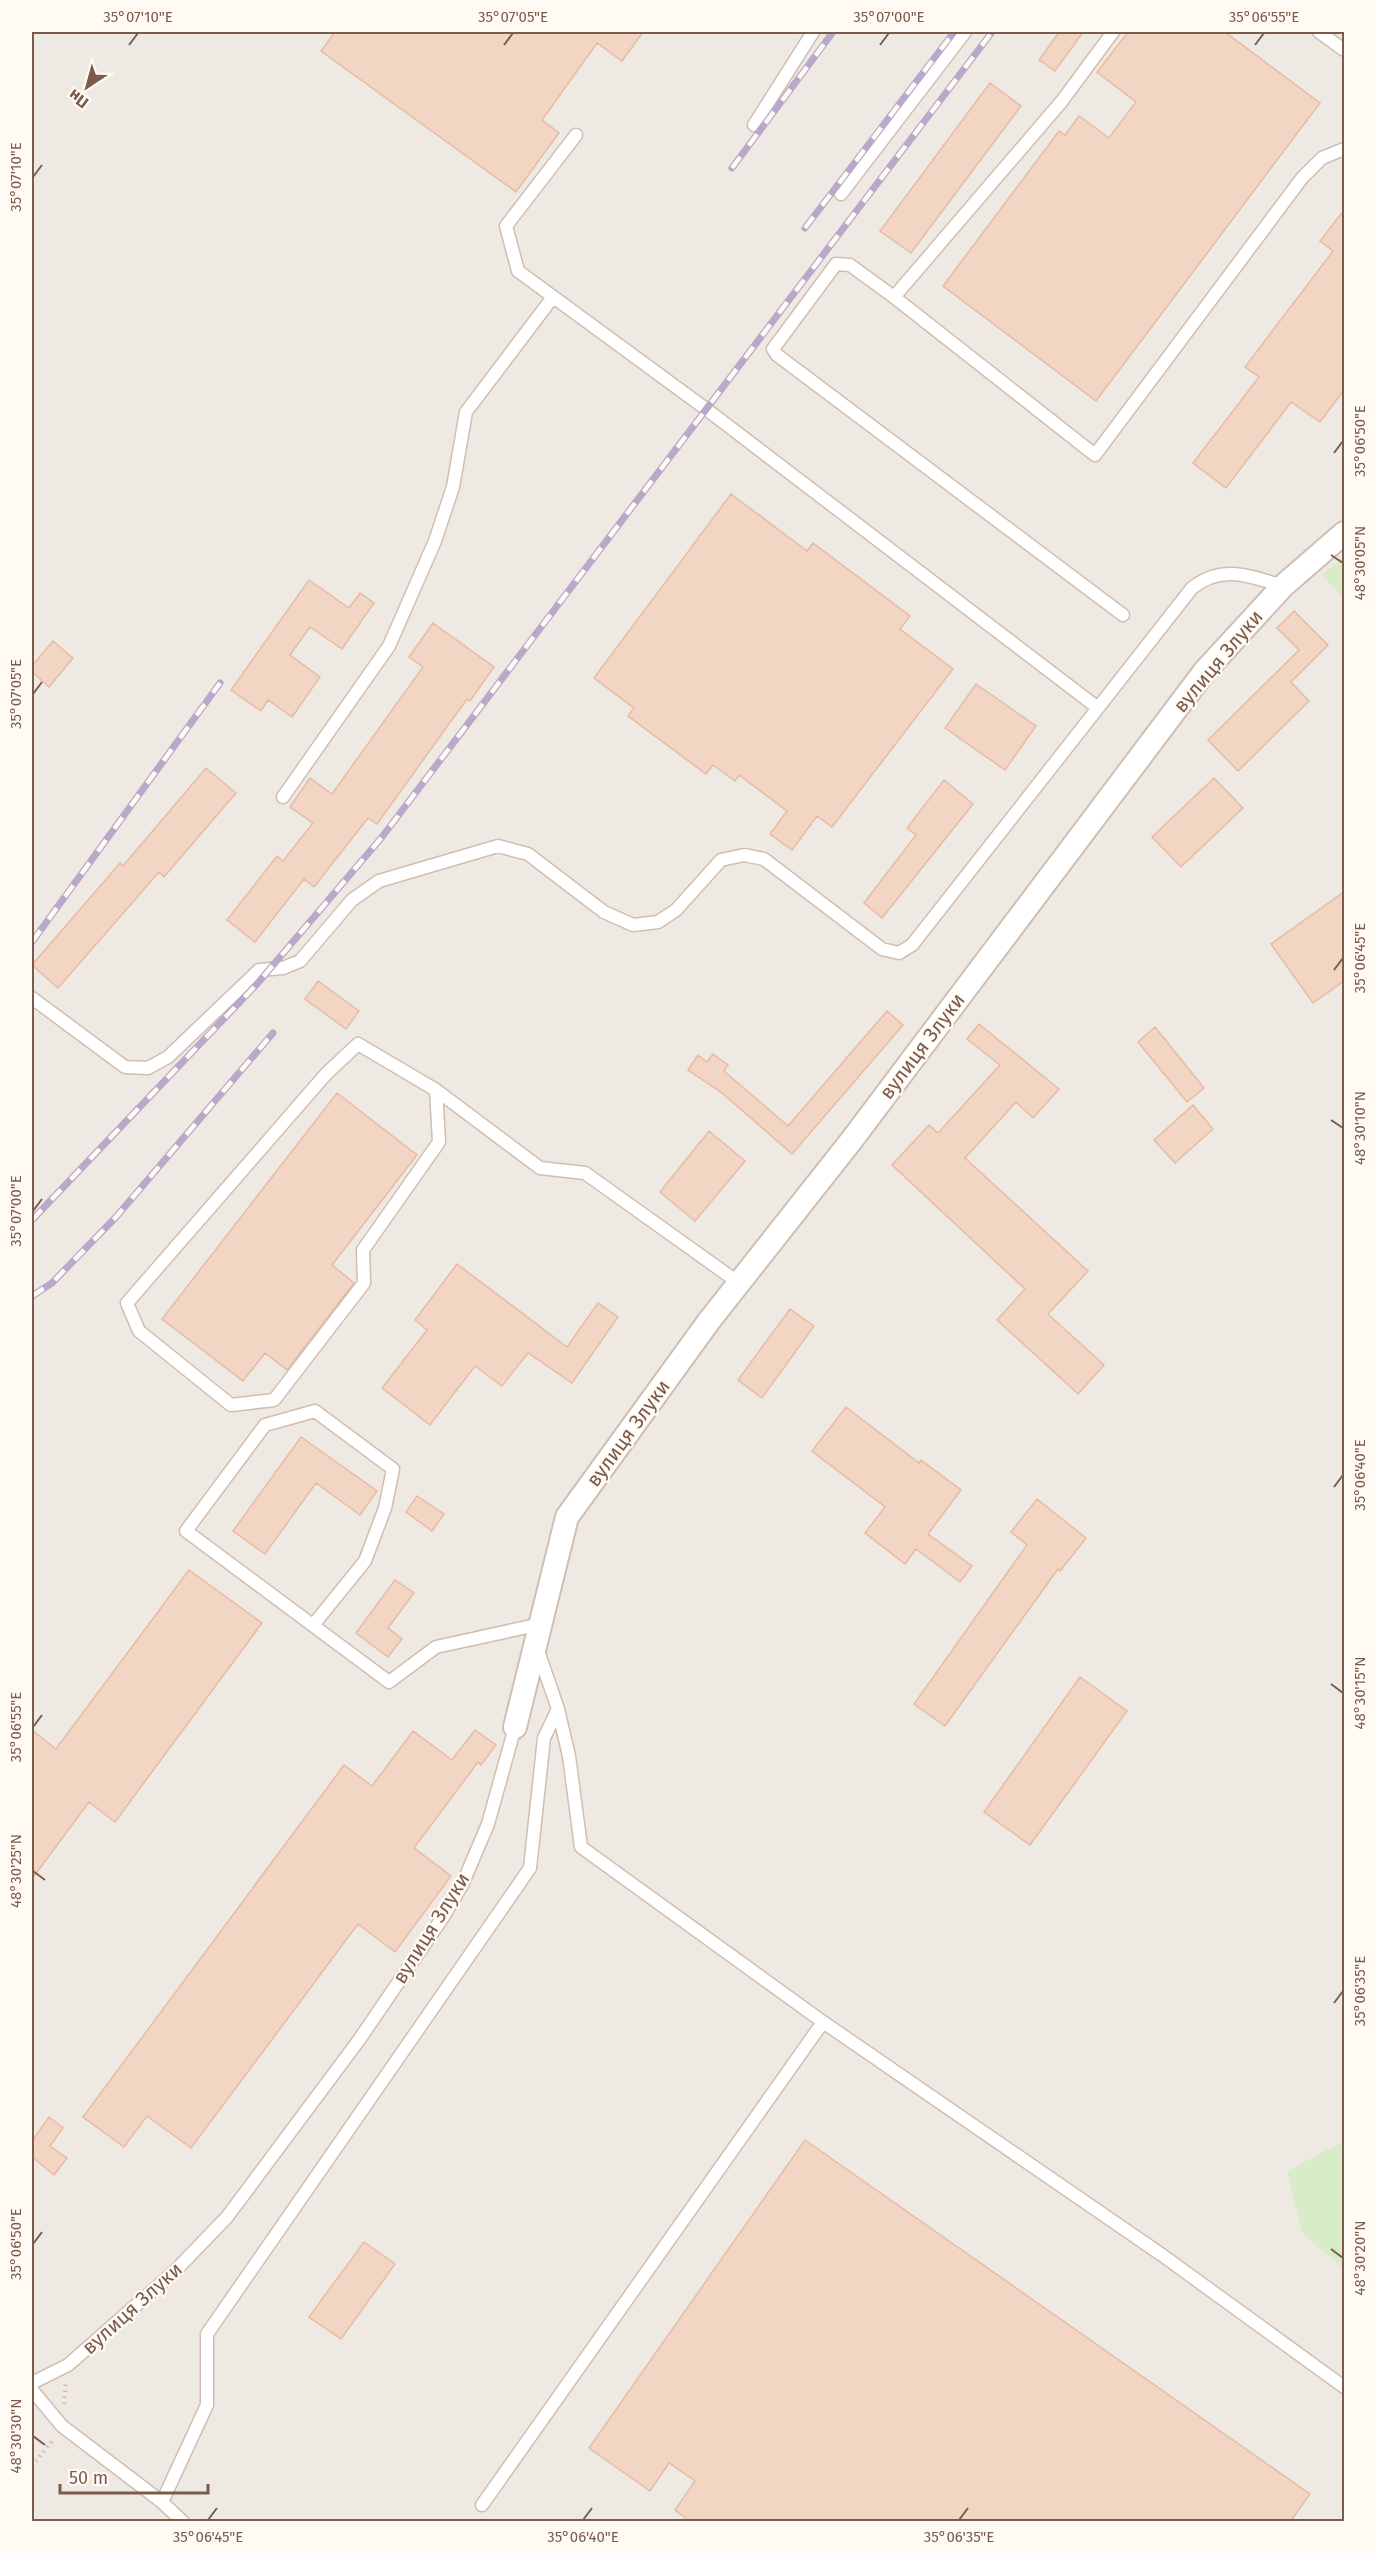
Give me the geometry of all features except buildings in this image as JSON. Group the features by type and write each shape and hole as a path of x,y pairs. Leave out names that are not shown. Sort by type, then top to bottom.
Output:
{"street":[{"name":"вулиця Злуки","path":"515,1727 567,1517 709,1321 851,1141 1204,672 1283,586 1344,533"}],"lane":[{"path":"754,125 813,32"},
{"path":"841,194 965,32"},
{"path":"894,297 1062,101 1113,32"},
{"path":"1319,32 1344,50"},
{"path":"576,135 506,226 519,271 706,409 1098,708"},
{"path":"1123,615 777,355 773,349 836,264 850,265 1095,455 1302,178 1322,158 1344,148"},
{"path":"283,796 389,646 435,541 453,487 466,412 553,297"},
{"path":"32,999 125,1066 148,1068 168,1057 259,970 283,968 300,961 352,900 379,881 498,846 528,854 604,912 633,925 658,922 675,910 721,860 744,855 764,859 882,949 899,953 912,945 1192,588 1205,578 1222,574 1244,574 1283,586"},
{"path":"436,1090 439,1142 363,1250 364,1283 274,1400 231,1405 139,1331 127,1303 326,1074 358,1044 436,1090 540,1168 585,1173 739,1283"},
{"path":"314,1624 365,1561 385,1508 393,1469 315,1411 265,1425 186,1531 389,1682 436,1647 538,1634 569,1756 580,1847 823,2022 1162,2255 1344,2387"},
{"path":"162,2502 207,2405 207,2334 530,1868 544,1738 558,1708"},
{"name":"вулиця Злуки","path":"32,2383 68,2365 174,2272 220,2225 359,2040 443,1917 462,1885 488,1824 515,1727"},
{"path":"482,2505 823,2022"},
{"path":"32,2390 62,2426 162,2502 183,2522"}],"shaded area":[{"path":"32,32 1344,32 1344,2521 32,2522"}],"green space":[{"path":"1344,557 1344,599 1322,575"},
{"path":"1344,2141 1344,2269 1302,2233 1287,2171"}],"railway":[{"path":"732,168 833,32"},
{"path":"805,228 954,32"},
{"path":"32,1220 257,984 382,837 992,32"},
{"path":"32,942 220,683"},
{"path":"32,1296 52,1283 116,1217 273,1033"}]}
